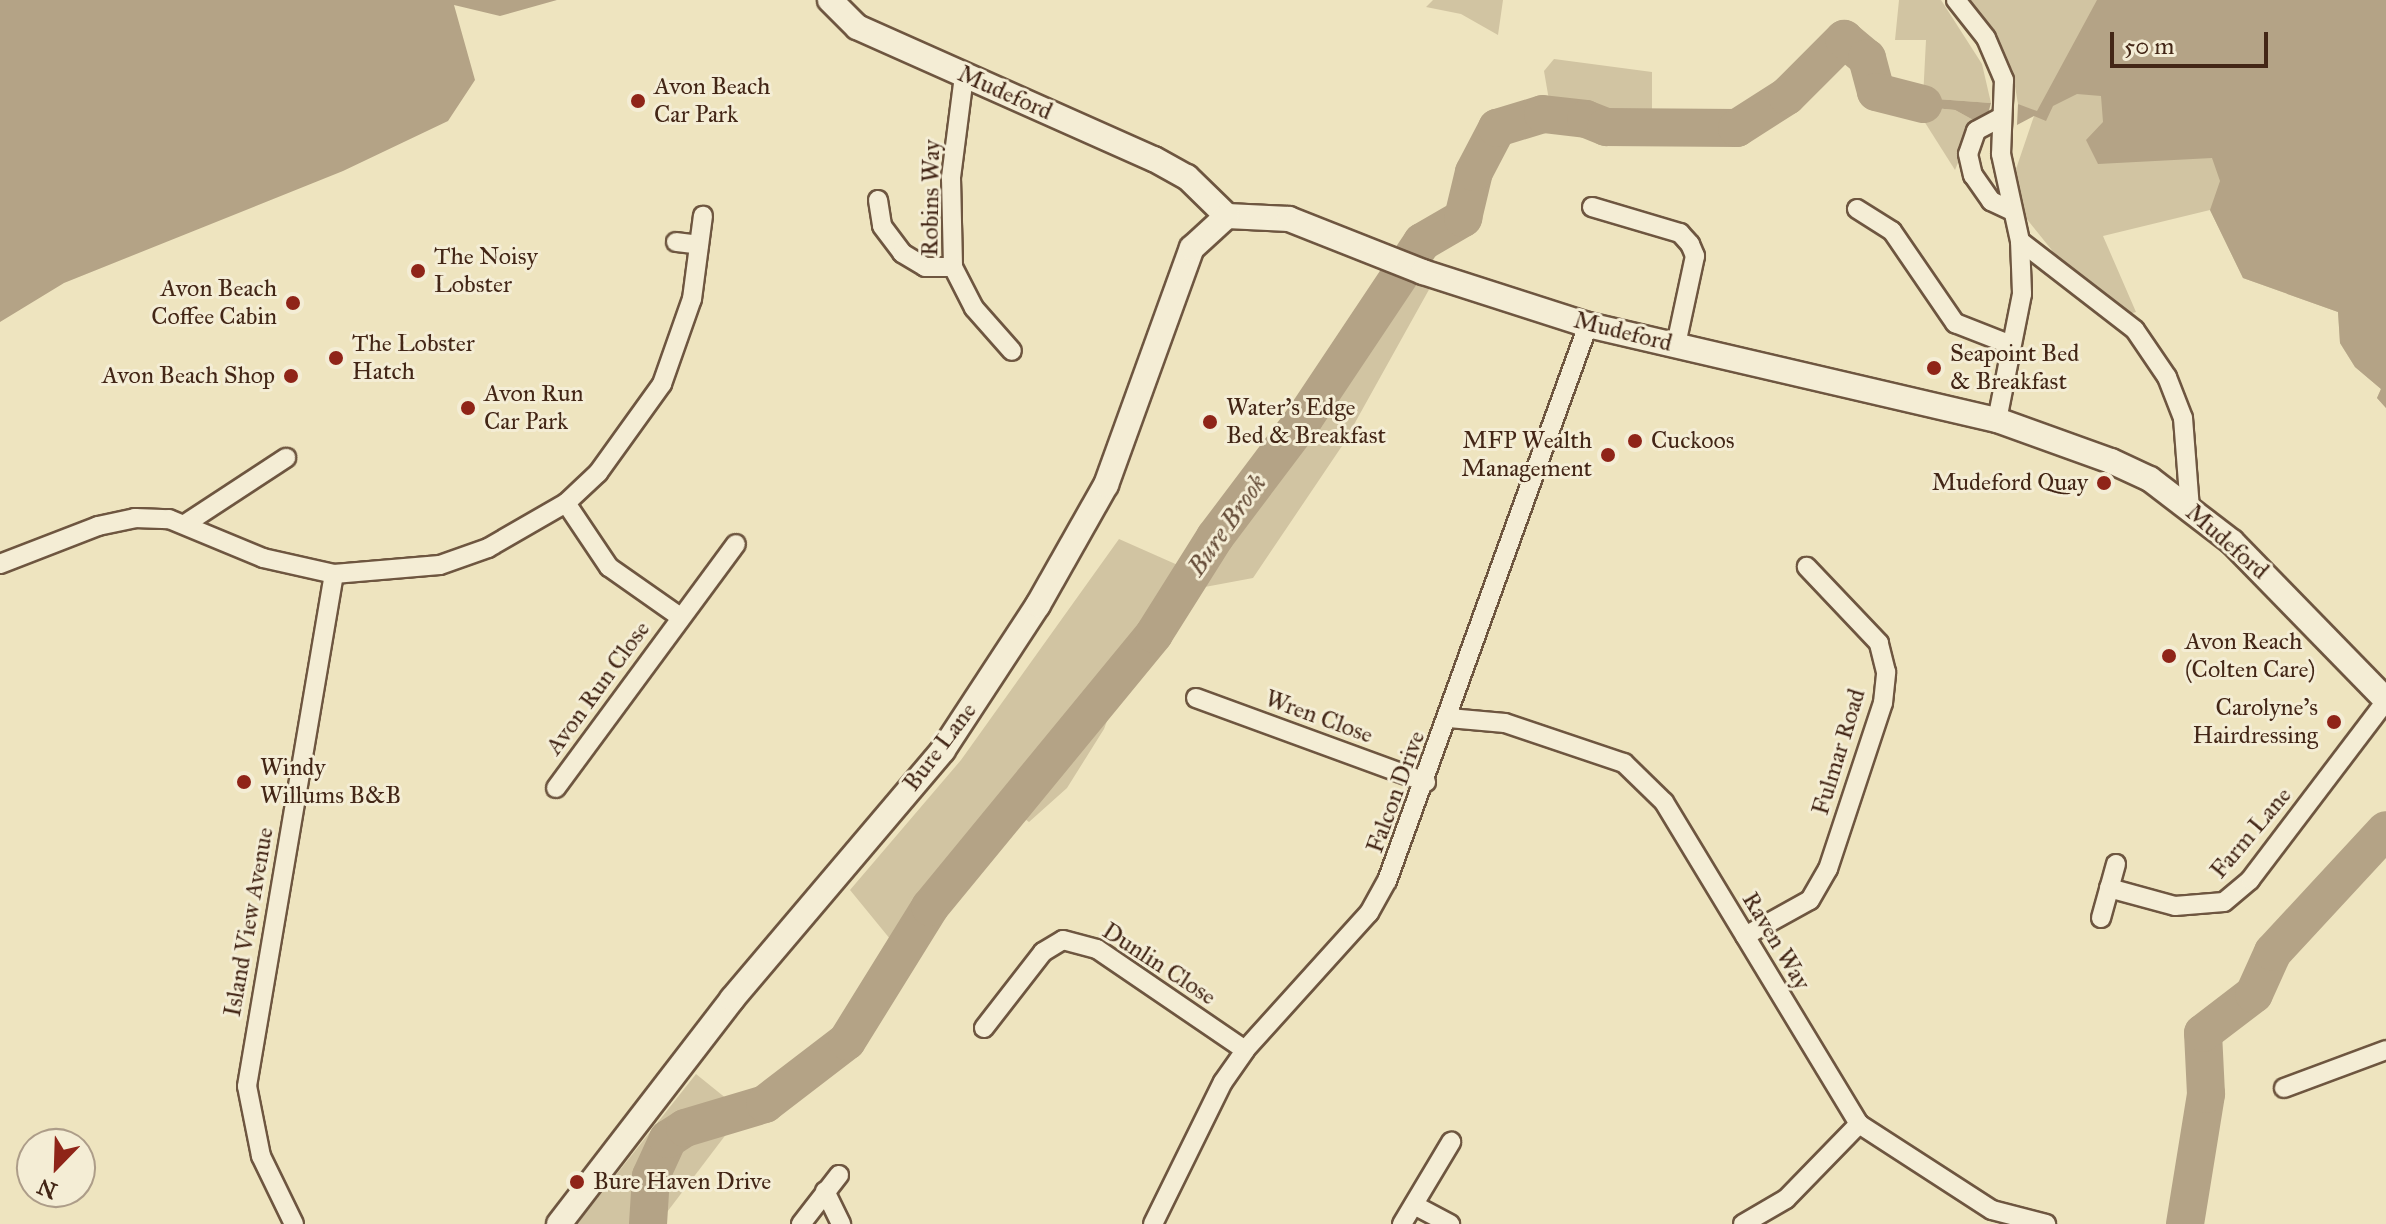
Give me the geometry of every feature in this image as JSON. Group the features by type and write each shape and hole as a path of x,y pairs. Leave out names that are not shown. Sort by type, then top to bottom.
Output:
{"street":[{"name":"Mudeford","path":"830,0 857,27 1154,159 1187,177 1227,216 1289,219 1423,272 1588,325 1997,420 2150,479 2232,542 2386,701"},
{"path":"1956,0 1998,61 2004,80 2000,118 2012,211 2020,241 2022,294 1997,420"},
{"name":"Robins Way","path":"964,76 951,178 953,267 974,308 1012,351"},
{"path":"2000,118 1976,131 1968,154 1973,175 1991,201 2012,211"},
{"path":"878,200 882,226 902,253 925,267 953,267"},
{"path":"1592,207 1680,233 1690,244 1695,256 1676,345"},
{"path":"1857,209 1892,231 1955,323 2011,345"},
{"path":"0,564 98,526 135,518 185,524 263,558 334,574 440,565 488,548 566,503 598,473 662,384 692,299 703,216"},
{"name":"Bure Lane","path":"559,1224 732,999 943,750 1038,605 1106,485 1192,248 1227,216"},
{"path":"2020,241 2135,330 2167,377 2183,418 2190,509"},
{"path":"676,242 699,245"},
{"name":"Falcon Drive","path":"1153,1224 1223,1082 1245,1050 1369,913 1404,844 1588,325"},
{"path":"185,524 286,458"},
{"name":"Avon Run Close","path":"566,503 609,567 679,616"},
{"name":"Avon Run Close","path":"556,788 679,616 736,544"},
{"name":"Fulmar Road","path":"1745,936 1788,915 1816,889 1828,869 1883,703 1886,672 1879,643 1807,567"},
{"name":"Island View Avenue","path":"294,1224 261,1156 247,1086 334,574"},
{"name":"Wren Close","path":"1196,698 1426,782"},
{"name":"Farm Lane","path":"2109,888 2175,906 2224,902 2250,880 2386,701"},
{"name":"Raven Way","path":"1449,718 1505,723 1624,763 1664,802 1859,1124 1992,1217 2046,1224"},
{"path":"2101,918 2116,864"},
{"name":"Dunlin Close","path":"984,1028 1043,952 1063,940 1097,949 1245,1050"},
{"path":"2284,1088 2386,1050"},
{"path":"1743,1224 1786,1199 1859,1124"},
{"path":"1402,1224 1451,1142"},
{"path":"801,1224 839,1175"},
{"path":"825,1191 841,1224"},
{"path":"1414,1205 1450,1224"}],"shaded area":[{"path":"0,0 557,0 500,16 454,5 475,80 448,121 343,171 64,283 0,322"},
{"path":"1433,0 1503,0 1498,35 1461,14 1426,7"},
{"path":"1899,0 1941,0 1982,64 1991,103 1923,98 1926,40 1895,40"},
{"path":"1963,0 2386,0 2386,408 2377,398 2381,389 2355,367 2340,343 2338,312 2243,278 2210,210 2103,236 2136,312 2129,314 2063,264 2022,213 2015,172 2034,116 2018,104 2012,69"},
{"path":"2097,0 2386,0 2386,408 2377,398 2381,389 2355,367 2340,343 2338,312 2243,278 2210,210 2220,181 2212,158 2098,164 2086,140 2103,122 2101,96 2077,94 2053,106 2046,121 2034,116 2017,125 2018,104 2037,111"},
{"path":"1554,59 1652,72 1652,112 1550,106 1544,71"},
{"path":"1923,98 1991,103 1988,114 1975,121 1955,110 1924,107"},
{"path":"1924,107 1955,110 1975,121 1955,170 1924,121"},
{"path":"1402,281 1431,286 1342,446 1253,578 1194,589 1114,702 1104,729 1067,788 1029,822 1021,816 911,946 895,945 850,890 961,760 1119,539 1198,574"},
{"path":"696,1074 743,1112 658,1224 577,1224"}],"waterway":[{"name":"Bure Brook","path":"648,1224 651,1176 668,1139 685,1128 765,1104 847,1041 930,907 1154,634 1215,537 1304,419 1422,242 1463,218 1474,172 1497,128 1543,114 1586,119 1606,127 1737,128 1787,96 1844,39 1867,58 1876,92 1923,104"},
{"path":"2185,1224 2206,1094 2203,1033 2254,994 2273,952 2386,830"}],"place":[{"name":"Avon Beach Car Park","path":"638,101"},
{"name":"The Noisy Lobster","path":"418,271"},
{"name":"Avon Beach Coffee Cabin","path":"293,303"},
{"name":"The Lobster Hatch","path":"336,358"},
{"name":"Seapoint Bed & Breakfast","path":"1934,368"},
{"name":"Avon Beach Shop","path":"291,376"},
{"name":"Avon Run Car Park","path":"468,408"},
{"name":"Water's Edge Bed & Breakfast","path":"1210,422"},
{"name":"Cuckoos","path":"1635,441"},
{"name":"MFP Wealth Management","path":"1608,455"},
{"name":"Mudeford Quay","path":"2104,483"},
{"name":"Avon Reach (Colten Care)","path":"2169,656"},
{"name":"Carolyne's Hairdressing","path":"2334,722"},
{"name":"Windy Willums B&B","path":"244,782"},
{"name":"Bure Haven Drive","path":"577,1182"}]}
